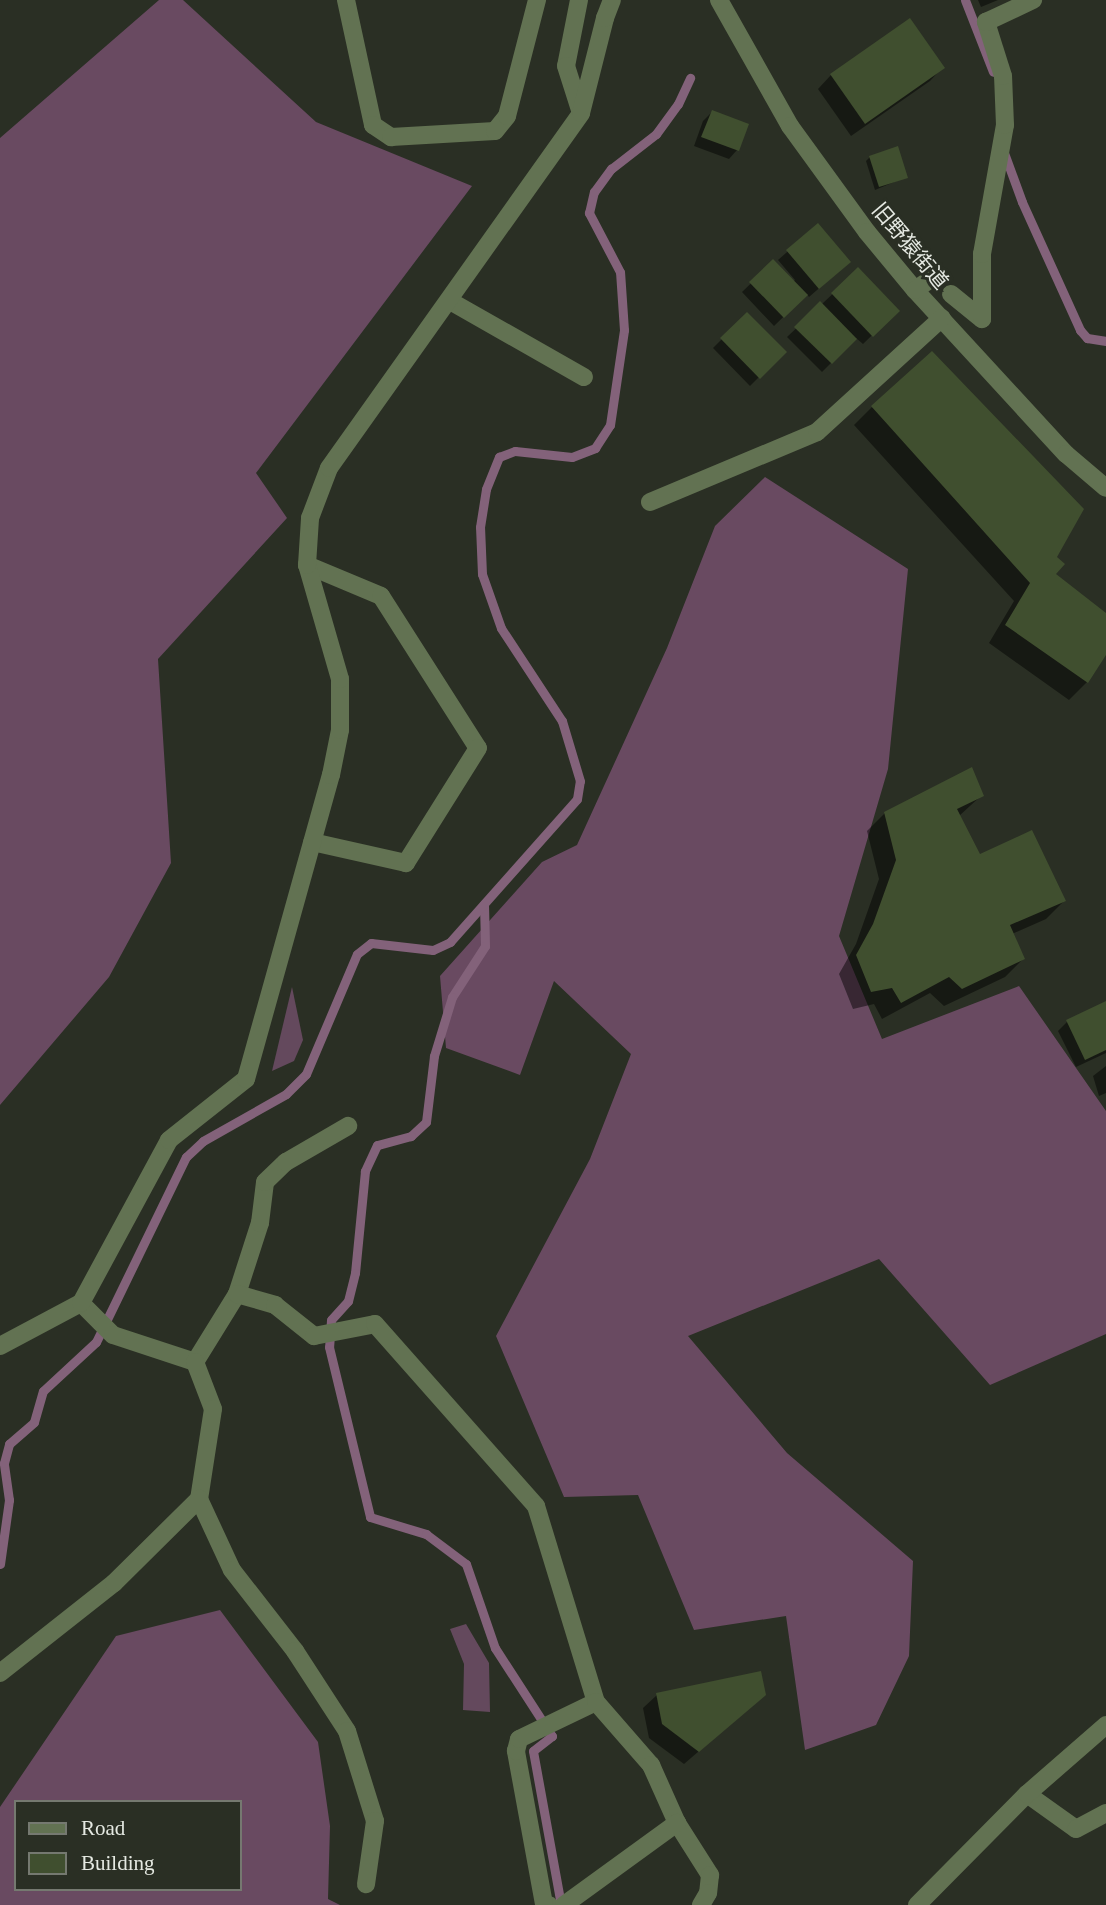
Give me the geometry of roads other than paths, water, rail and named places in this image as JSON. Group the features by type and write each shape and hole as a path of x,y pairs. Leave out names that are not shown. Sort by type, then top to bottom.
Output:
{"street":[{"path":"346,0 373,125 391,137 495,131 507,116 537,0"},
{"path":"579,0 566,66 581,113"},
{"path":"0,1346 85,1307 169,1140 246,1079 340,730 340,679 307,565 310,518 329,468 581,113 612,0"},
{"name":"旧野猿街道","path":"719,0 790,126 867,232 915,290 1066,454 1106,488"},
{"path":"951,294 982,319 982,254 1005,125 1003,76 986,22 1033,0"},
{"path":"915,290 932,278"},
{"path":"450,301 584,377"},
{"path":"650,502 817,432 942,318"},
{"path":"307,565 381,596 478,748 406,863 312,842"},
{"path":"195,1362 237,1294 260,1223 265,1182 286,1162 348,1126"},
{"path":"237,1294 275,1306 314,1336 376,1324 536,1506 596,1702 651,1765 677,1823 710,1875 708,1893 701,1905"},
{"path":"85,1307 113,1335 195,1362"},
{"path":"195,1362 213,1409 199,1499 232,1570 295,1651 347,1731 375,1821 366,1884"},
{"path":"0,1673 114,1583 199,1499"},
{"path":"549,1905 544,1904 516,1751 519,1739 596,1702"},
{"path":"919,1904 1027,1794 1106,1725"},
{"path":"1027,1794 1076,1829 1106,1813"},
{"path":"564,1905 677,1823"}],"waterway":[{"path":"965,0 993,72"},
{"path":"0,1564 9,1500 4,1463 9,1444 34,1422 43,1391 96,1342 186,1157 203,1141 286,1094 306,1074 357,954 371,943 433,950 450,942 577,799 580,781 562,721 501,628 482,574 480,527 486,489 499,457 515,451 572,457 595,448 610,425 624,330 620,272 589,213 594,192 611,169 656,134 678,104 690,78"},
{"path":"1003,150 1022,202 1080,330 1087,338 1106,341"},
{"path":"484,904 485,946 452,997 434,1056 426,1122 411,1136 377,1145 365,1171 355,1273 348,1301 331,1320 329,1347 370,1517 426,1534 466,1564 495,1648 552,1736 533,1751 561,1905"}]}
